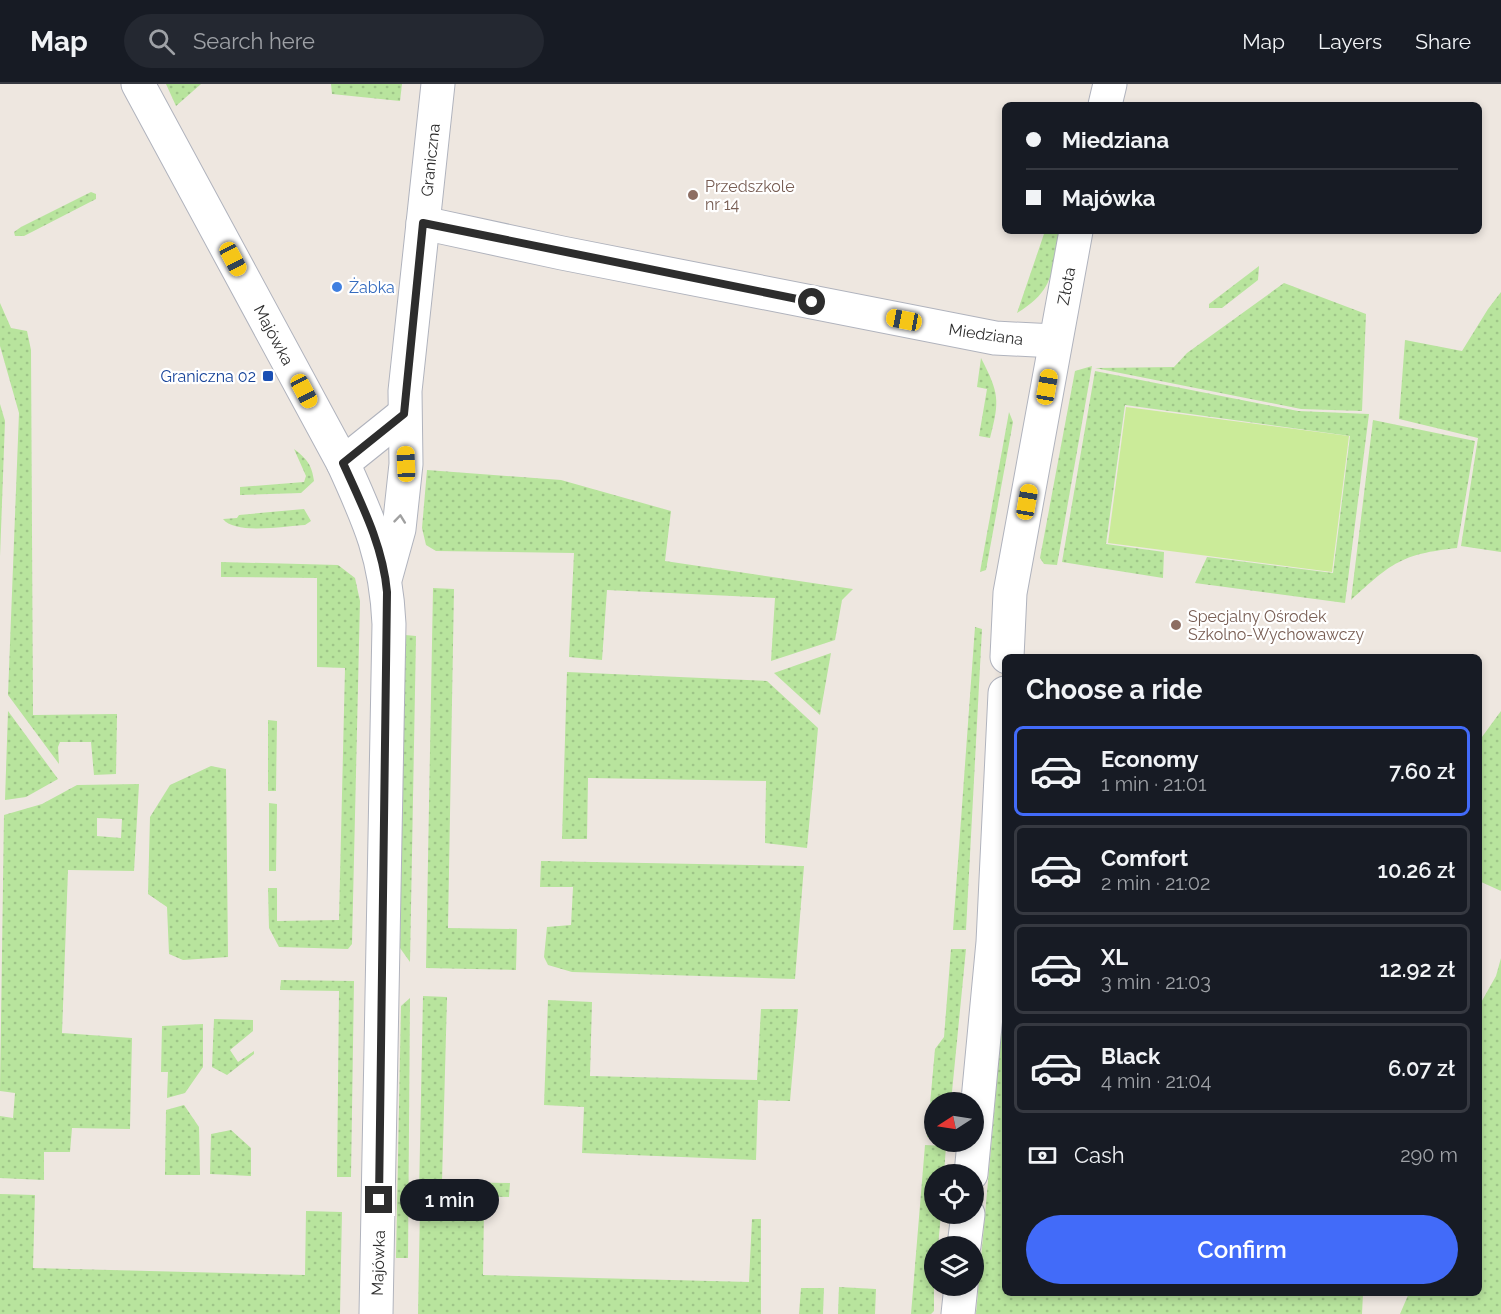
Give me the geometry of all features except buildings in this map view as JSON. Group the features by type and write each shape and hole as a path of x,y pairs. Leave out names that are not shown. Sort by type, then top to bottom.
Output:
{"street":[{"name":"Majówka","path":"138,84 343,463 370,523 386,576 388,636 376,1314"},
{"name":"Graniczna","path":"386,576 399,530 406,464 404,414 438,84"},
{"path":"1106,102 1110,84"},
{"name":"Miedziana","path":"423,223 562,253 995,338 1055,341"},
{"name":"Złota","path":"1007,654 1010,593 1075,234"},
{"path":"343,463 404,414"},
{"path":"972,1164 993,942 1002,755"},
{"path":"958,1314 960,1296"}],"green space":[{"path":"166,84 201,84 176,106"},
{"path":"331,84 402,84 400,101 332,94"},
{"path":"91,192 96,194 96,199 24,236 15,236 14,232 21,227"},
{"path":"1044,234 1059,234 1050,278 1039,296 1017,313"},
{"path":"1259,266 1258,280 1222,308 1209,308 1209,304"},
{"path":"1284,283 1366,314 1362,411 1301,409 1095,368 1174,367 1187,353"},
{"path":"1501,292 1501,552 1461,546 1478,438 1399,419 1405,340 1462,351"},
{"path":"0,303 11,328 27,331 31,350 33,715 117,714 116,774 94,775 91,742 60,742 59,764 8,695 19,413 0,346"},
{"path":"981,358 996,397 990,438 979,436 987,389 977,387"},
{"path":"1092,366 1057,565 1044,564 1040,558 1075,371"},
{"path":"1095,371 1298,411 1369,414 1345,603 1195,583 1207,557 1333,573 1350,436 1125,405 1106,544 1164,552 1163,578 1062,562"},
{"path":"0,404 5,421 0,557"},
{"path":"1126,407 1349,436 1332,572 1108,543"},
{"path":"1009,412 1013,422 986,570 980,572"},
{"path":"1373,420 1475,441 1457,548 1423,553 1398,562 1351,600"},
{"path":"294,449 308,463 314,481 301,493 240,495 240,487 304,482 306,476"},
{"path":"427,470 561,480 671,511 665,561 853,589 842,600 835,640 771,661 775,598 607,590 602,660 569,657 574,553 436,551 426,545 422,528"},
{"path":"304,509 311,521 305,525 249,528 229,524 223,519 237,518 239,515"},
{"path":"221,562 338,565 355,578 360,601 352,944 348,949 279,947 269,928 268,888 277,888 277,921 339,920 345,668 317,667 317,578 221,577"},
{"path":"433,588 454,589 448,928 517,929 516,970 426,968"},
{"path":"975,627 982,629 966,930 953,930"},
{"path":"405,635 416,636 410,962 400,948"},
{"path":"831,653 820,715 774,673"},
{"path":"567,672 767,681 818,728 807,848 765,843 766,781 588,778 587,839 562,839"},
{"path":"8,711 58,779 26,797 5,800"},
{"path":"1501,711 1501,891 1482,882 1482,737"},
{"path":"268,720 277,721 276,791 268,791"},
{"path":"211,766 226,769 228,957 183,960 169,954 167,907 148,894 150,817 170,785"},
{"path":"139,784 134,871 68,870 62,1033 132,1038 130,1129 72,1128 70,1152 44,1152 44,1180 0,1178 0,1116 13,1118 15,1093 0,1091 4,815 42,804 77,785","holes":["97,818 122,819 121,838 97,836"]},
{"path":"269,803 277,804 276,871 269,871"},
{"path":"541,861 804,866 795,979 572,972 548,965 544,957 547,927 571,925 573,887 540,887"},
{"path":"951,949 966,949 952,1092 931,1092 935,1049 944,1037"},
{"path":"1501,958 1501,1314 1400,1314 1408,1296 1482,1296 1482,1001 1496,976"},
{"path":"281,980 354,981 351,1177 337,1177 339,991 280,990"},
{"path":"423,996 447,997 442,1182 510,1183 509,1197 419,1195"},
{"path":"410,998 408,1258 396,1258 401,1006"},
{"path":"548,1000 592,1002 590,1076 757,1080 761,1009 798,1009 790,1101 758,1100 756,1160 582,1153 584,1107 544,1105"},
{"path":"214,1019 253,1020 253,1031 230,1050 238,1062 254,1051 254,1054 227,1075 212,1067"},
{"path":"203,1024 203,1067 185,1093 167,1098 168,1072 161,1072 162,1026"},
{"path":"1002,1026 1002,1296 1363,1296 1362,1314 976,1314 978,1296 984,1296 983,1236"},
{"path":"184,1105 199,1127 200,1175 165,1175 166,1110"},
{"path":"231,1130 251,1148 251,1176 210,1174 211,1134"},
{"path":"924,1152 946,1152 945,1164 924,1164 924,1224 940,1224 939,1236 924,1236 924,1296 934,1296 934,1311 931,1314 911,1314"},
{"path":"0,1194 35,1195 33,1268 305,1275 306,1211 342,1212 340,1314 0,1314"},
{"path":"420,1208 484,1210 483,1275 749,1282 752,1219 761,1219 761,1314 418,1314"},
{"path":"839,1287 876,1289 875,1314 838,1314"},
{"path":"801,1288 824,1288 823,1314 799,1314"}],"place":[{"name":"Przedszkole nr 14","path":"693,195"},
{"name":"Żabka","path":"337,287"},
{"name":"Graniczna 02","path":"268,376"},
{"name":"Specjalny Ośrodek Szkolno-Wychowawczy","path":"1176,625"}],"route":[{"path":"379,1200 389,624 386,576 370,523 343,463 404,414 423,223 812,302"}]}
